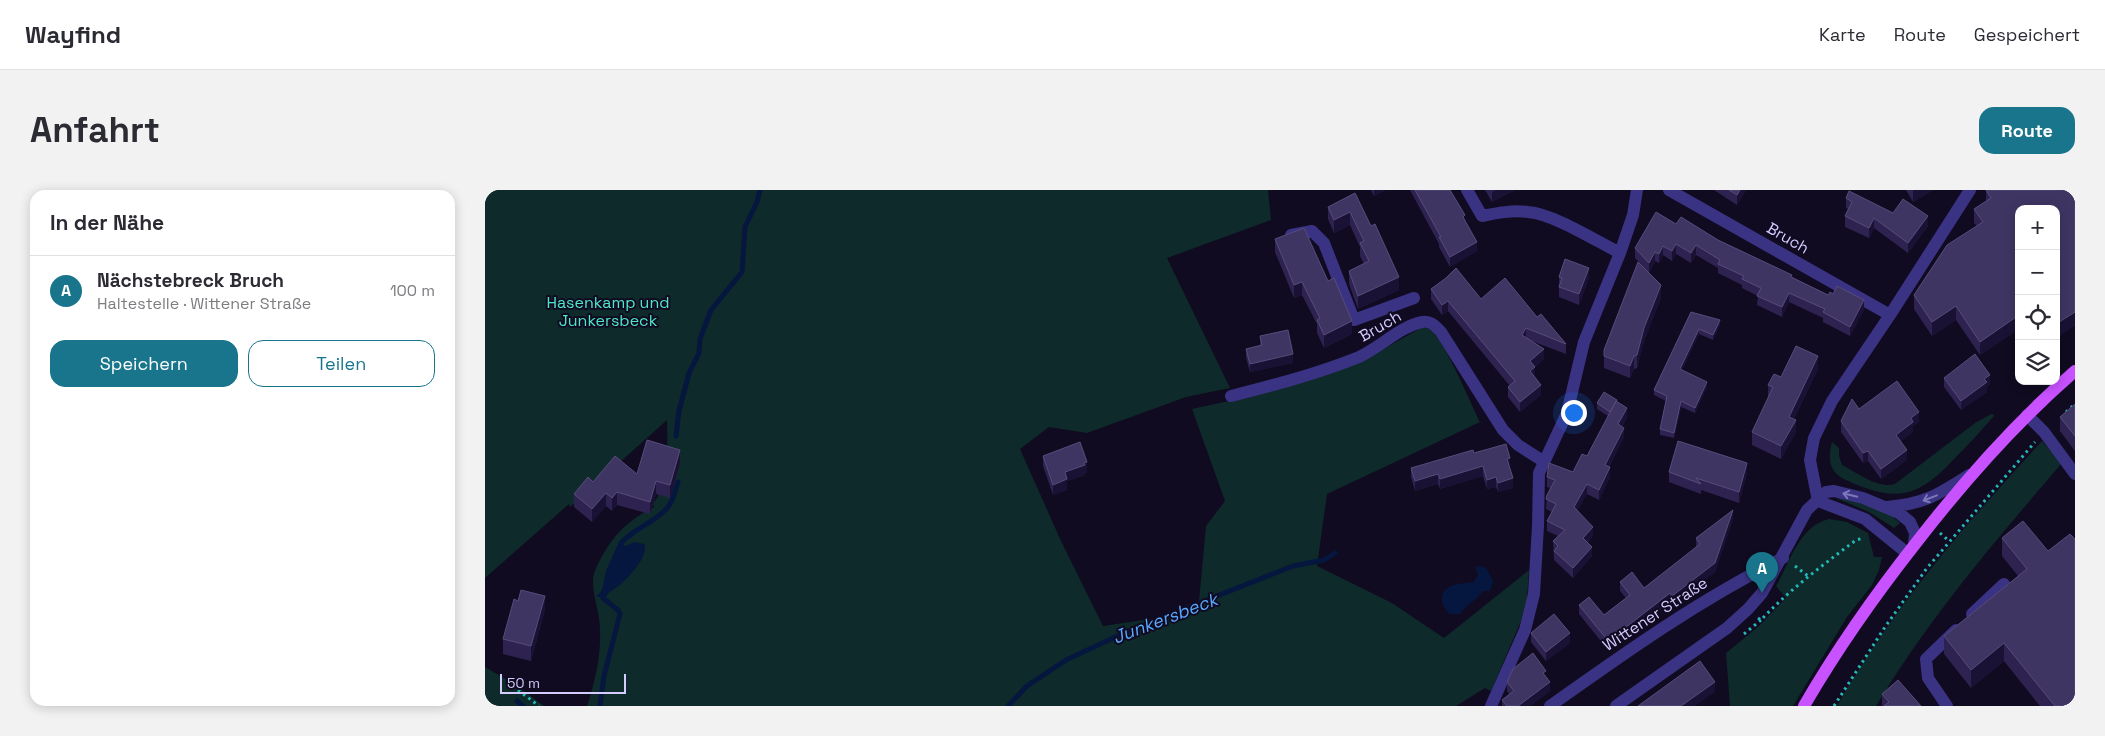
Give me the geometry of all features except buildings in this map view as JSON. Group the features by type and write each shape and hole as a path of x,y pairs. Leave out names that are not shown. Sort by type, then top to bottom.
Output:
{"main road":[{"path":"1804,706 1883,583 1971,474 2027,414 2075,370"}],"street":[{"path":"1467,190 1482,216 1511,211 1530,212 1551,218 1620,253"},
{"path":"1491,706 1525,630 1534,594 1539,526 1537,488 1543,461 1567,412 1584,342 1620,253 1633,215 1637,190"},
{"path":"1819,501 1810,460 1814,438 1832,401 1970,190"},
{"name":"Bruch","path":"1672,191 1890,315"},
{"path":"1286,236 1312,231 1324,244 1354,320 1414,298"},
{"name":"Bruch","path":"1231,396 1314,374 1351,360 1425,321 1431,322 1441,332 1503,430 1519,445 1543,461"},
{"path":"2027,414 2044,432 2075,474"},
{"path":"1884,507 1905,505 1935,497 1971,474"},
{"path":"1616,706 1727,628 1748,609 1762,593 1783,558 1807,510 1819,501 1826,492 1835,491 1863,498 1899,513 1910,522 1915,532 1911,549 1865,519 1819,501"},
{"name":"Wittener Straße","path":"1550,706 1656,630 1744,577 1783,558"},
{"path":"1947,706 1928,678 1926,659 2004,584"}],"path":[{"path":"2063,415 2075,404"},
{"path":"1834,706 1885,627 1927,568 2044,432"},
{"path":"1748,609 1761,620 1785,594 1857,540 1862,537 1869,539"},
{"path":"518,690 539,706"}],"green space":[{"name":"Hasenkamp und Junkersbeck","path":"485,190 1268,190 1271,220 1167,258 1230,388 1186,397 1087,433 1049,427 1020,449 1061,541 1103,626 1198,612 1206,526 1225,501 1192,409 1233,400 1363,360 1419,329 1429,329 1442,344 1480,422 1327,494 1317,566 1392,603 1444,638 1529,570 1527,598 1521,621 1491,691 1485,688 1456,706 587,706 593,688 600,649 600,624 593,587 594,574 612,540 630,522 654,507 653,504 658,496 661,484 668,485 667,420 570,507 569,504 485,578"},
{"path":"1991,414 1994,416 1941,472 1917,489 1905,493 1879,492 1846,480 1836,473 1831,464 1832,442 1839,448 1842,465 1875,482 1888,485 1895,484 1975,423"},
{"path":"2042,441 2062,463 1940,611 1896,673 1876,706 1837,706 1906,601 1986,503"},
{"path":"1837,495 1890,514 1900,523 1894,528 1869,512 1838,499"},
{"path":"1829,519 1847,522 1868,533 1874,557 1882,557 1879,570 1872,585 1847,617 1793,706 1730,706 1726,653 1759,626 1786,598 1776,586 1791,556 1810,529"},
{"path":"485,667 519,687 544,706 485,706"}],"water":[{"path":"619,542 626,546 634,542 644,544 644,554 638,566 621,584 606,597 596,597 602,590 606,571"},
{"path":"1477,566 1486,568 1493,581 1490,591 1483,591 1460,614 1450,614 1442,602 1445,590 1461,583 1474,582 1478,574 1475,568"}],"waterway":[{"name":"Junkersbeck","path":"676,436 679,411 689,373 699,353 700,339 711,310 742,272 745,227 757,202 760,190"},
{"name":"Junkersbeck","path":"621,543 632,533 663,513 673,498 678,482"},
{"name":"Junkersbeck","path":"1008,706 1027,686 1066,660 1126,632 1293,566 1324,560 1335,553"},
{"name":"Junkersbeck","path":"600,706 604,676 620,614 618,610 603,598"},
{"path":"517,701 523,706"}],"place":[{"name":"Nächstebreck Bruch","path":"1762,593"}]}
